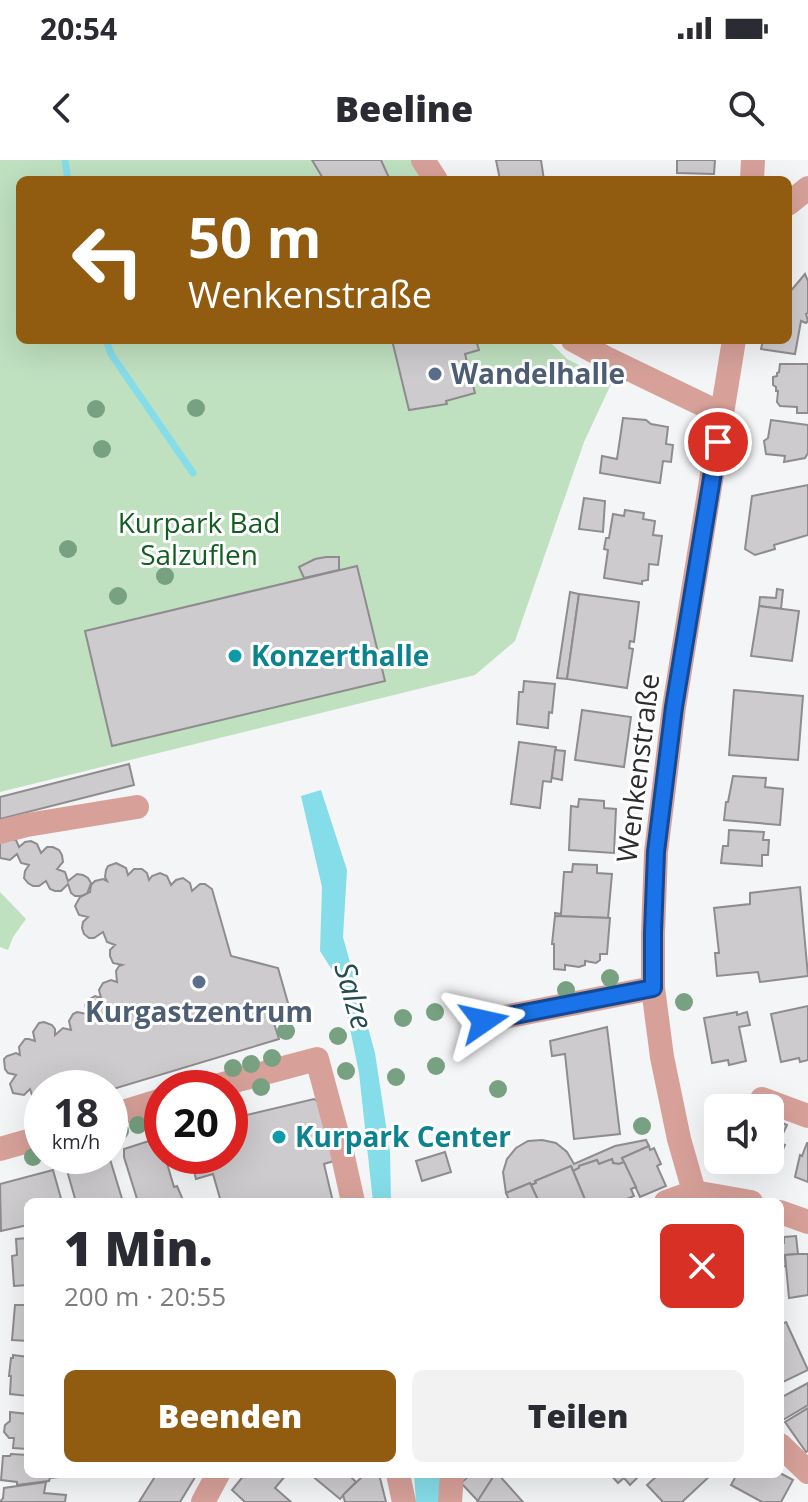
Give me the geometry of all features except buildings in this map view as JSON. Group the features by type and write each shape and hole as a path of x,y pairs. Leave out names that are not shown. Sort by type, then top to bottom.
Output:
{"street":[{"path":"792,201 808,188"},
{"path":"580,344 722,414"},
{"name":"Wenkenstraße","path":"696,1197 679,1139 662,1057 653,988 656,852 674,707 733,344"},
{"path":"0,832 137,807"},
{"path":"484,1021 653,988"},
{"path":"248,1077 317,1059 352,1198"},
{"path":"784,1107 808,1116"},
{"path":"0,1149 24,1142"},
{"path":"784,1213 808,1222"},
{"path":"784,1449 808,1472"},
{"path":"203,1502 216,1478"},
{"path":"399,1478 404,1502"},
{"path":"450,1502 452,1478"}],"green space":[{"name":"Kurpark Bad Salzuflen","path":"0,160 413,160 423,176 16,176 16,344 552,344 567,359 612,382 584,442 515,641 475,675 0,792"},
{"path":"0,892 26,919 8,950 0,947"}],"water":[{"path":"321,790 347,870 343,937 375,1053 390,1152 391,1198 373,1198 359,1073 341,984 320,951 322,887 301,796"},
{"path":"414,1478 442,1478 440,1502 416,1502"}],"waterway":[{"name":"Salze","path":"65,160 67,176"},
{"name":"Salze","path":"107,344 111,354 193,473"}],"place":[{"name":"Wandelhalle","path":"435,374"},
{"name":"Konzerthalle","path":"235,656"},
{"name":"Kurgastzentrum","path":"199,982"},
{"name":"Kurpark Center","path":"279,1137"}],"route":[{"path":"484,1021 653,988 656,852 674,707 718,442"}]}
